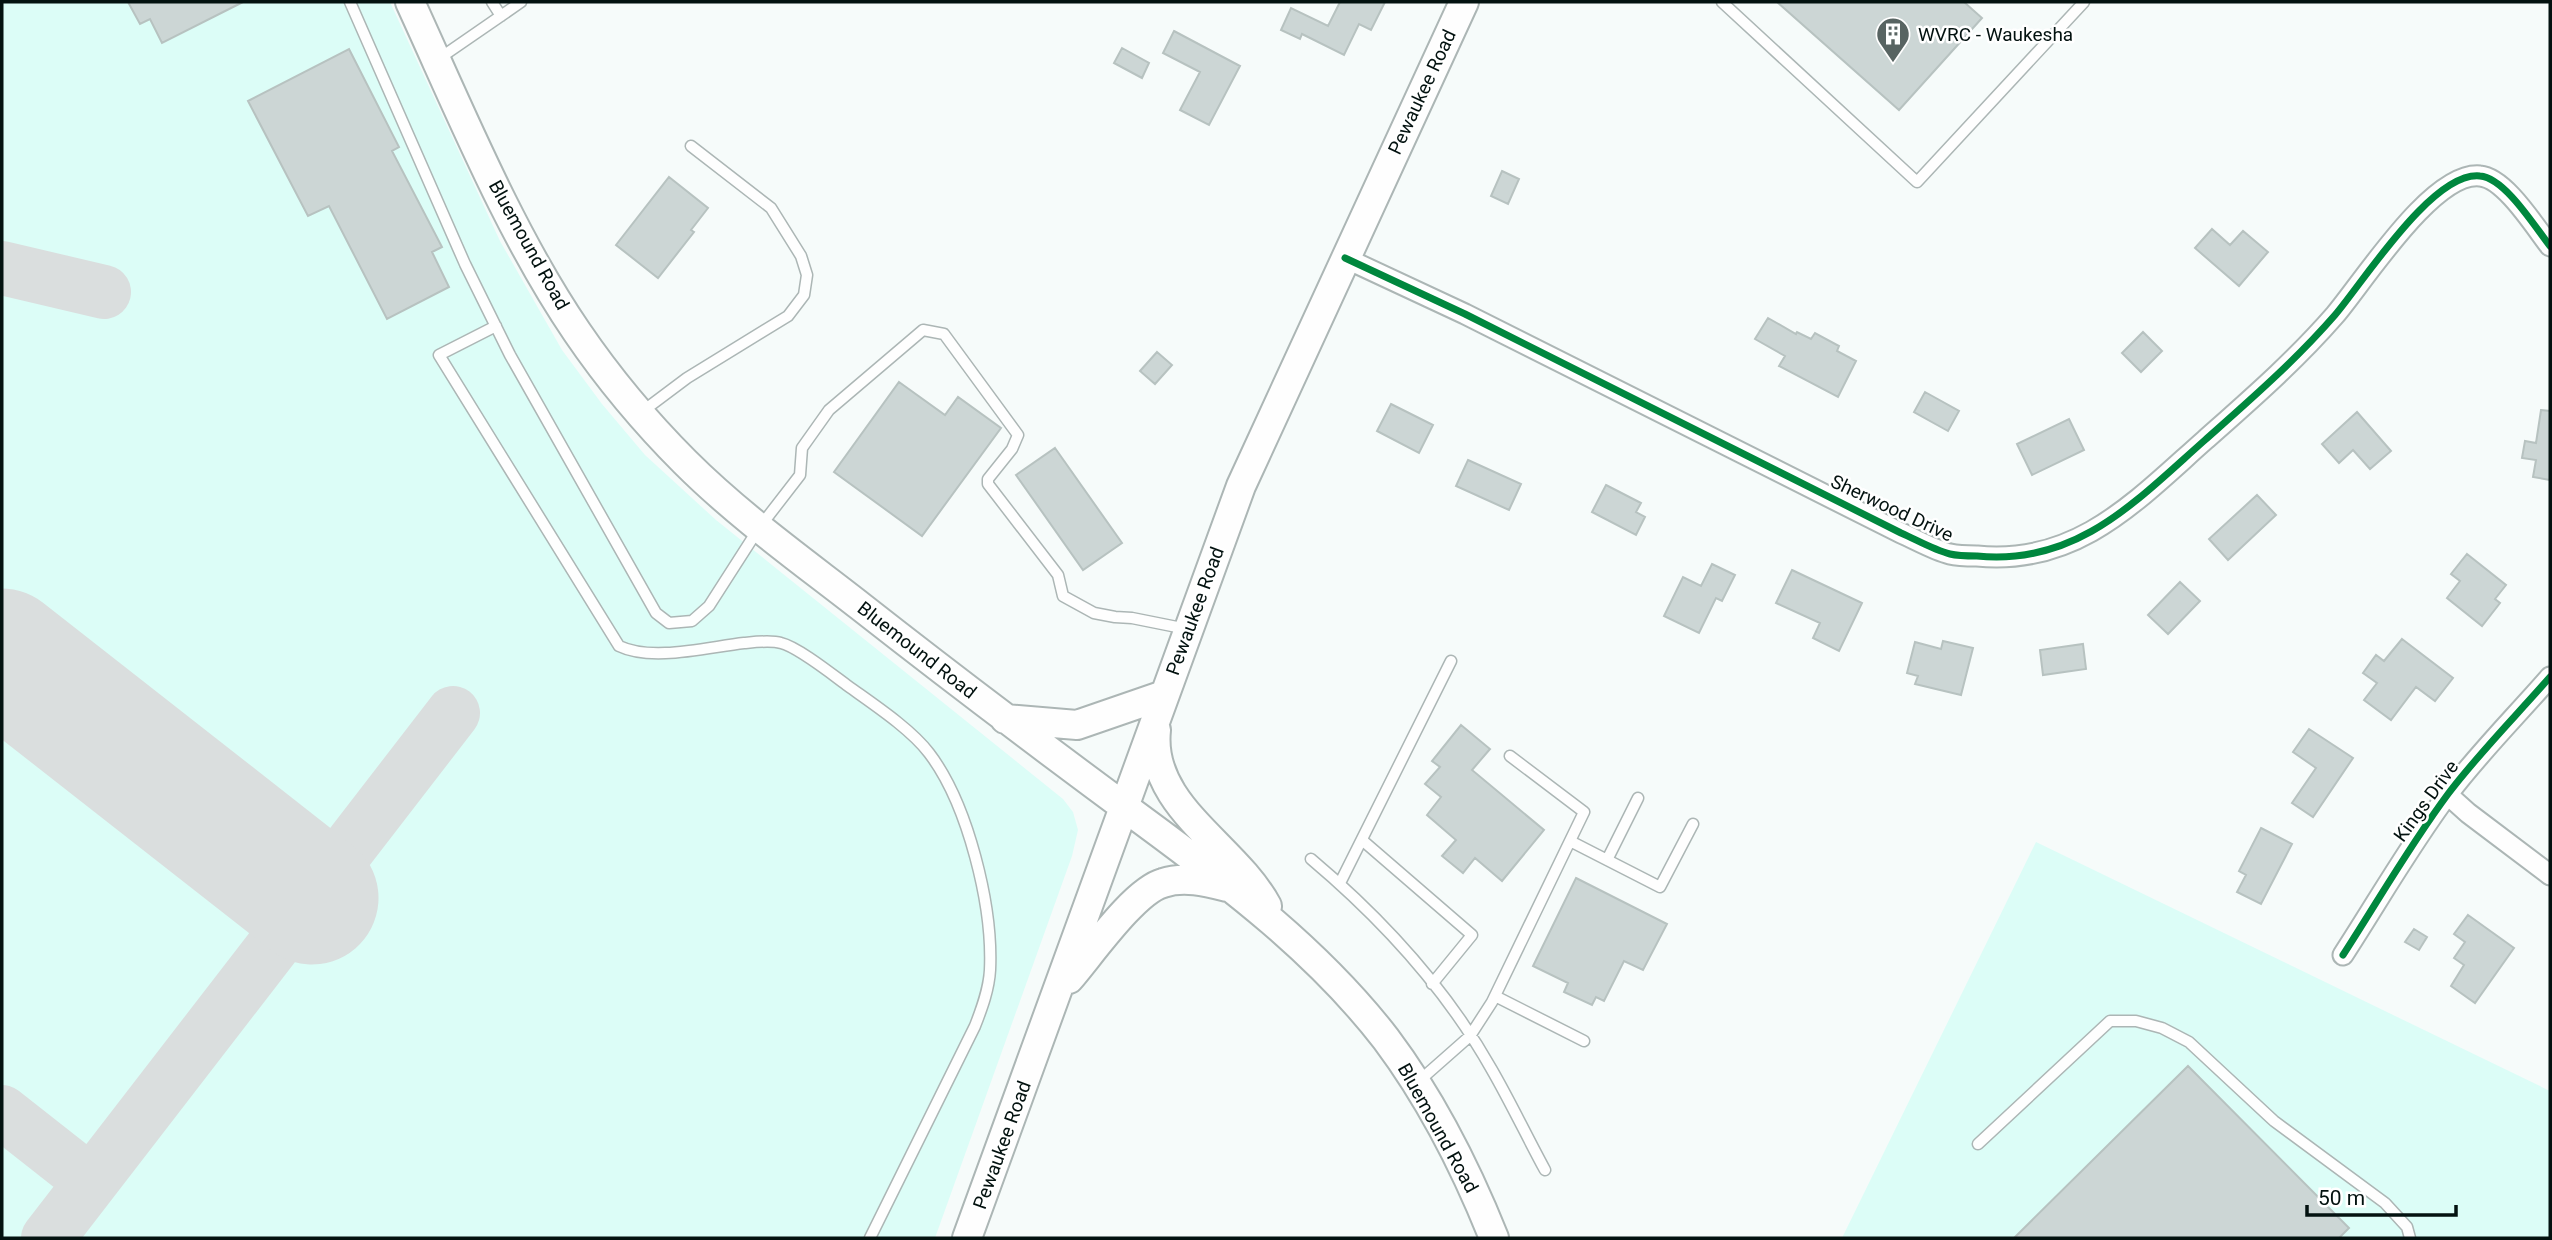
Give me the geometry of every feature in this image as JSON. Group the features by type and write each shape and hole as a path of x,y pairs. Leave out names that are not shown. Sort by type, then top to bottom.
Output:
{"main road":[{"name":"Bluemound Road","path":"410,2 532,258 576,330 640,414 688,465 759,528 1004,719 1230,888 1278,928 1355,1003 1384,1037 1447,1135 1494,1238"},
{"name":"Pewaukee Road","path":"967,1238 1241,486 1464,2"},
{"path":"1004,719 1077,725 1162,703 1156,759 1169,792 1251,882 1278,928"},
{"path":"1057,994 1130,907 1157,885 1182,880 1230,888"}],"street":[{"name":"Sherwood Drive","path":"1345,258 1478,320 1901,533 1950,554 1997,558 2055,548 2076,540 2118,516 2288,365 2335,314 2424,205 2456,180 2467,176 2482,176 2508,192 2550,246"},
{"name":"Kings Drive","path":"2343,955 2409,850 2448,795 2475,760 2550,677"},
{"path":"2448,795 2550,875"}],"lane":[{"path":"350,2 465,264 496,326 656,613 669,622 692,621 709,606 759,528 800,475 803,448 829,410 923,330 944,334 1018,435 1012,449 988,479 988,484 1058,575 1063,596 1094,613 1188,629"},
{"path":"492,2 501,16"},
{"path":"437,61 520,2"},
{"path":"1728,4 1917,182 2084,2"},
{"path":"640,414 687,378 788,316 804,295 807,275 801,256 771,208 691,146"},
{"path":"496,326 439,355 619,646 642,653 660,653 756,642 781,643 824,667 885,713 928,751 948,782 977,865 986,919 990,970 985,1000 975,1026 870,1238"},
{"path":"1340,883 1451,662"},
{"path":"1416,1083 1470,1036 1495,996 1584,812 1510,756"},
{"path":"1607,860 1638,799"},
{"path":"1570,841 1660,887 1693,824"},
{"path":"1362,840 1472,936 1432,984"},
{"path":"1311,859 1340,883 1390,934 1432,984 1491,1069 1545,1170"},
{"path":"1495,996 1584,1041"},
{"path":"1978,1144 2110,1021 2136,1021 2162,1028 2189,1042 2274,1121 2385,1203 2407,1227 2410,1238"}],"shaded area":[{"path":"2,2 390,2 500,241 562,350 602,404 645,455 716,520 1063,799 1073,812 1078,830 1072,856 935,1238 2,1238"},
{"path":"2036,842 2550,1091 2550,1238 1842,1238"}],"building":[{"path":"128,2 243,2 162,43 150,19 140,24"},
{"path":"1340,2 1385,2 1371,30 1359,24 1344,55 1302,34 1300,39 1281,30 1291,8 1328,26"},
{"name":"WVRC - Waukesha","path":"1777,2 1964,2 1982,18 1899,110"},
{"path":"1174,31 1240,66 1209,125 1180,110 1200,72 1163,53"},
{"path":"1122,48 1149,63 1142,78 1114,63"},
{"path":"349,49 399,147 392,151 442,247 432,252 449,287 387,319 329,206 308,216 248,101"},
{"path":"1502,171 1519,179 1508,204 1491,196"},
{"path":"669,177 708,208 691,230 694,232 658,278 616,245"},
{"path":"2212,229 2230,245 2243,231 2268,252 2239,286 2195,248"},
{"path":"1768,318 1811,339 1815,333 1839,346 1837,351 1856,361 1838,397 1779,366 1785,356 1755,339"},
{"path":"2143,332 2162,351 2141,372 2122,353"},
{"path":"1157,352 1172,365 1155,384 1140,371"},
{"path":"899,382 945,415 958,397 1001,428 922,536 834,472"},
{"path":"1925,392 1959,411 1948,431 1914,412"},
{"path":"1391,404 1433,425 1419,453 1377,431"},
{"path":"2541,410 2550,411 2550,480 2533,477 2536,460 2522,458 2525,441 2536,443"},
{"path":"2357,412 2391,451 2370,469 2353,450 2339,463 2322,444"},
{"path":"2069,419 2084,450 2032,475 2017,444"},
{"path":"1055,448 1122,543 1083,570 1016,475"},
{"path":"1468,460 1521,484 1509,510 1456,486"},
{"path":"1606,485 1641,503 1636,512 1645,517 1636,535 1592,512"},
{"path":"2257,495 2276,515 2228,560 2209,539"},
{"path":"2467,554 2506,585 2495,599 2500,603 2482,626 2447,598 2460,581 2451,574"},
{"path":"1712,564 1735,575 1722,601 1716,598 1699,633 1664,616 1683,577 1701,586"},
{"path":"1792,570 1862,603 1839,651 1813,638 1820,623 1776,603"},
{"path":"2180,582 2200,601 2168,634 2148,615"},
{"path":"2402,639 2453,678 2435,701 2416,687 2391,720 2364,700 2377,683 2363,673 2376,655 2384,661"},
{"path":"1943,641 1973,648 1961,695 1915,684 1918,676 1907,673 1915,642 1941,649"},
{"path":"2083,644 2086,669 2043,675 2040,650"},
{"path":"1461,725 1490,749 1472,770 1544,830 1502,881 1475,858 1463,873 1442,856 1456,840 1427,815 1441,797 1425,784 1440,767 1432,761"},
{"path":"2309,729 2353,758 2313,817 2292,803 2316,768 2293,752"},
{"path":"2261,828 2292,844 2261,904 2237,892 2246,875 2239,871"},
{"path":"1576,878 1667,924 1643,970 1624,961 1604,1001 1596,997 1592,1005 1564,992 1568,983 1533,966"},
{"path":"2468,915 2514,948 2475,1003 2451,986 2464,965 2454,958 2465,942 2454,934"},
{"path":"2414,929 2427,937 2419,950 2405,942"},
{"path":"2188,1066 2349,1228 2339,1238 2014,1238"}],"taxiway":[{"path":"2,268 104,292"},
{"path":"48,1238 453,713"},
{"path":"2,1112 91,1182"}],"runway":[{"path":"2,655 312,898"}],"cycle path":[{"path":"1345,258 1465,314 1932,547 1956,555 2013,556 2045,551 2075,540 2103,525 2154,485 2304,348 2335,315 2421,209 2461,179 2480,176 2499,185 2519,205 2550,246"},
{"path":"2343,955 2407,853 2448,794 2550,677"}],"place":[{"name":"WVRC - Waukesha","path":"1893,64"}]}
